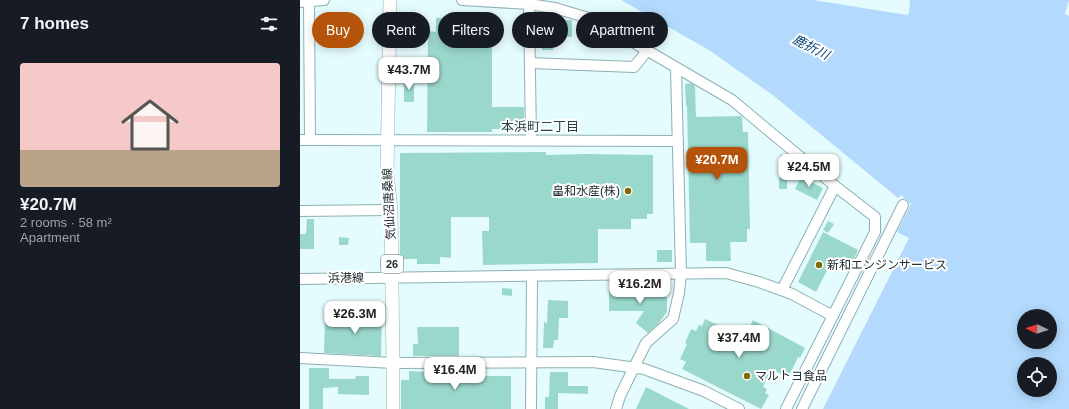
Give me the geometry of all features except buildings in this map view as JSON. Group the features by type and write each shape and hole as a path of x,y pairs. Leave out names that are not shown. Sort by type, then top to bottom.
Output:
{"main road":[{"name":"気仙沼唐桑線","path":"390,0 387,174 391,210 394,363 393,409"}],"street":[{"path":"324,0 305,2 305,140 678,141"},
{"path":"462,0 529,4 555,8 595,20 732,100 835,186 875,217 875,232 786,409"},
{"path":"529,4 530,140"},
{"path":"530,63 634,67 647,51"},
{"path":"616,409 620,396 646,343 673,319 679,293 681,274 676,68"},
{"path":"782,290 835,186"},
{"path":"802,409 903,205"},
{"path":"300,211 391,210"},
{"name":"浜港線","path":"300,279 726,274 759,282 782,290 833,316"},
{"path":"531,409 532,276"},
{"path":"300,358 394,363 593,362 644,370 704,391 740,409"}],"water":[{"name":"鹿折川","path":"621,0 813,0 907,15 909,13 910,0 1069,0 1065,14 1069,16 1069,409 823,409 909,238 897,232 911,204 901,195 898,198 774,96 709,50 668,27 668,12 642,12"}],"place":[{"name":"畠和水産(株)","path":"628,191"},
{"name":"新和エンジンサービス","path":"819,265"},
{"name":"マルトヨ食品","path":"747,376"}],"district":[{"name":"本浜町二丁目","path":"540,126"}]}
